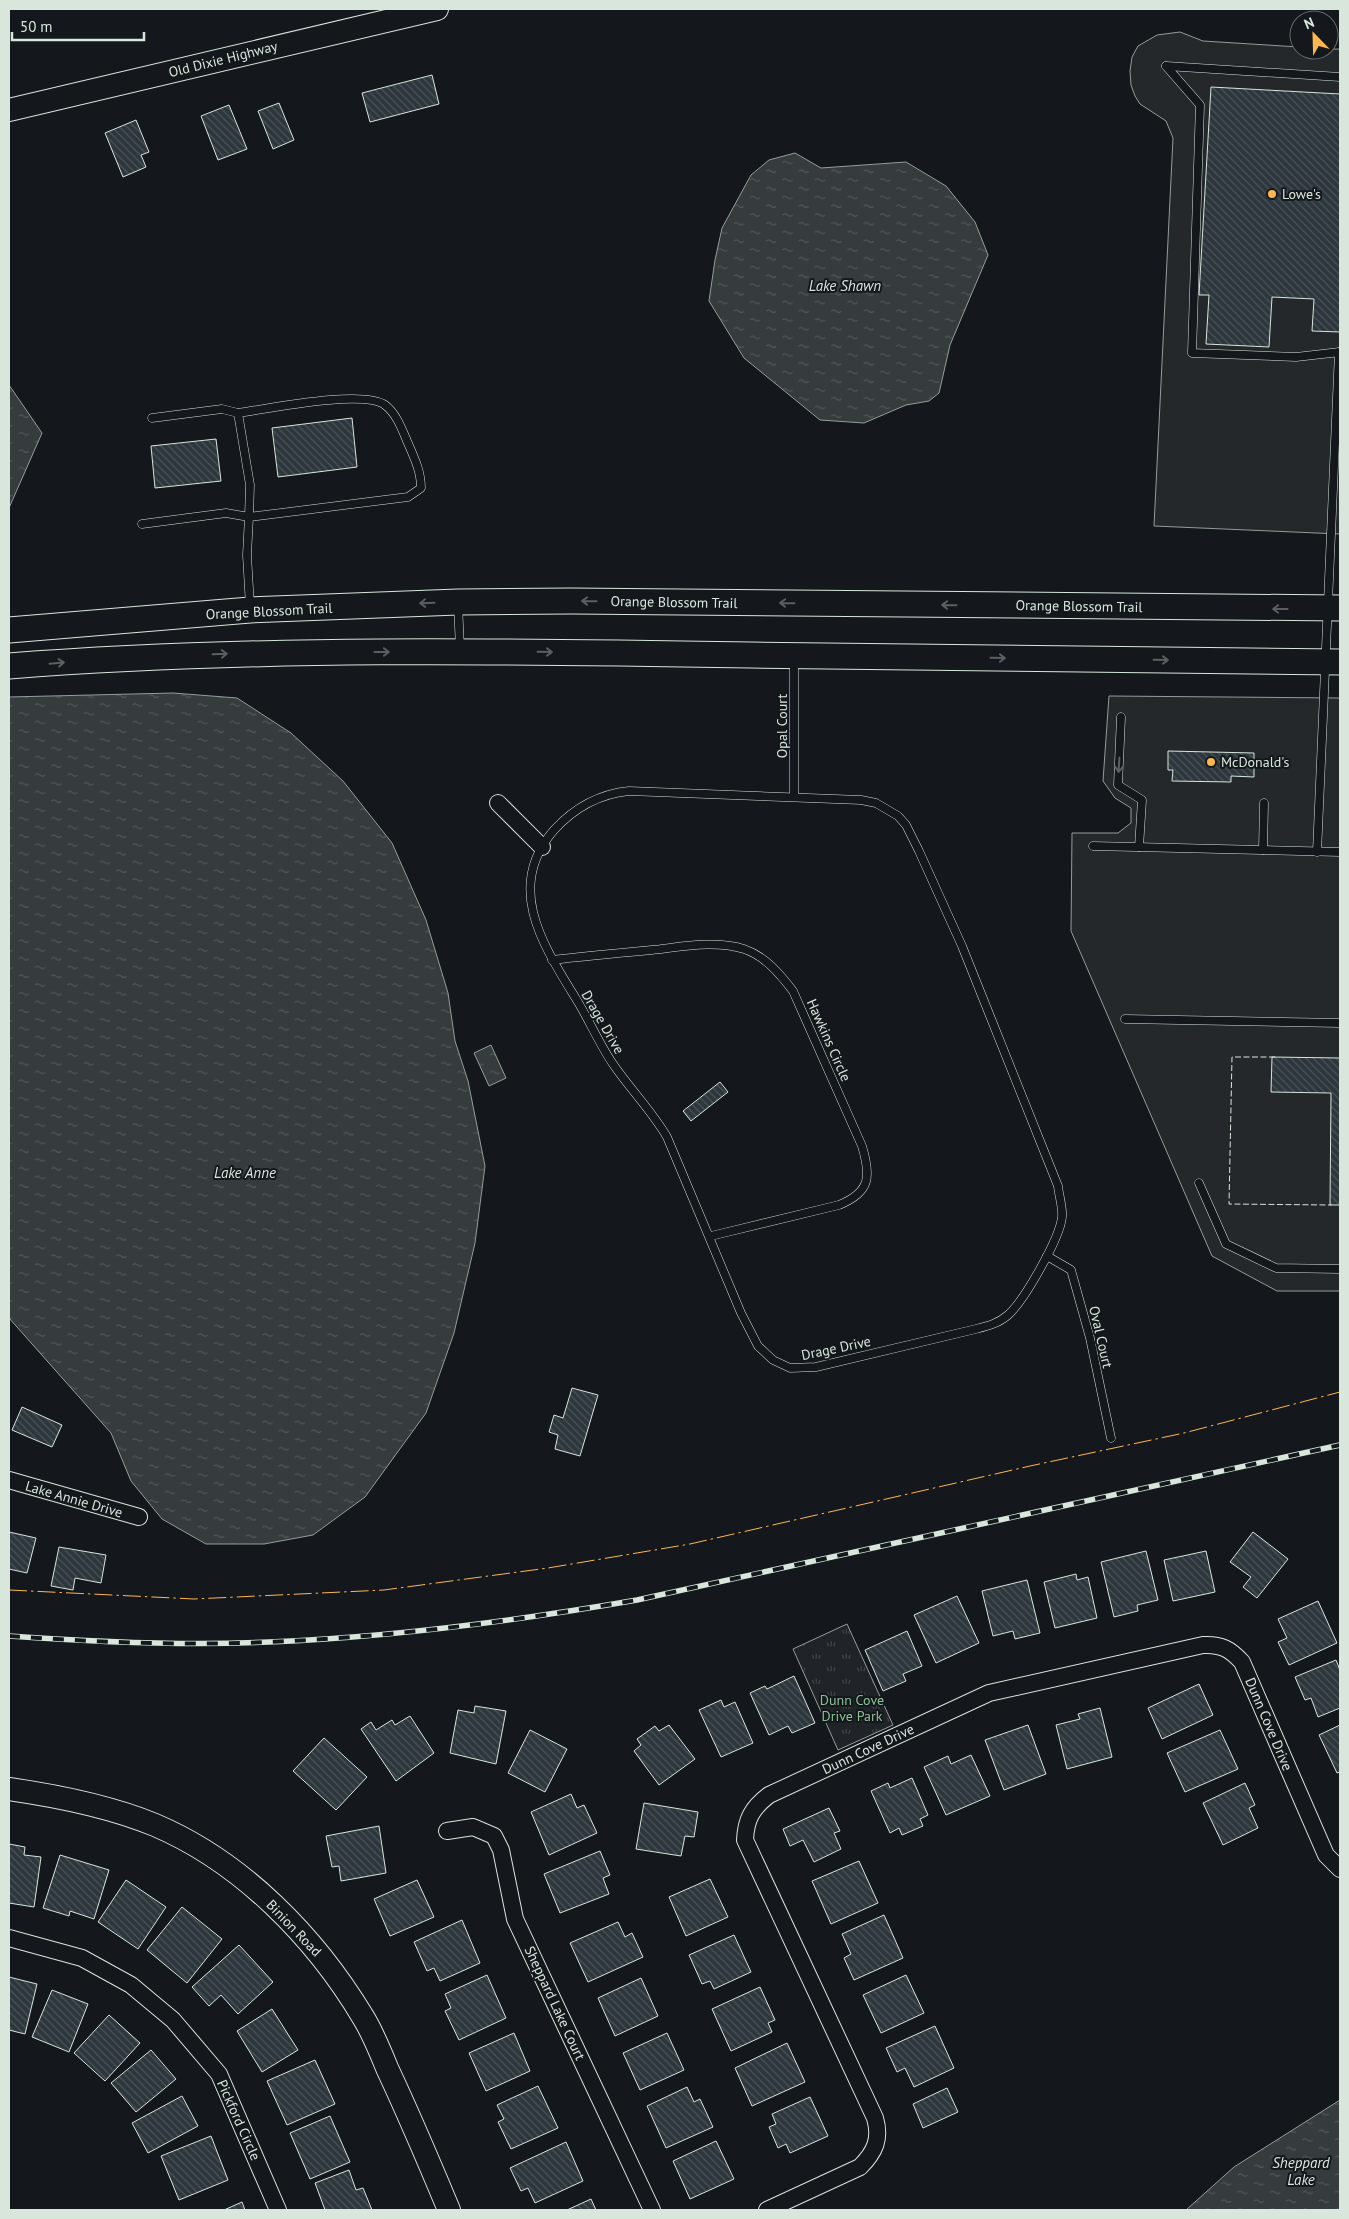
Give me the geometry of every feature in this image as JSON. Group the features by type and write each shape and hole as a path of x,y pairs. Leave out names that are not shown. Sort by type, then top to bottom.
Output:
{"main road":[{"name":"Old Dixie Highway","path":"9,110 437,9"},
{"name":"Orange Blossom Trail","path":"9,630 250,610 458,602 571,601 1334,608"},
{"path":"9,666 140,657 264,653 460,651 1332,662"},
{"name":"Binion Road","path":"9,1789 40,1793 102,1807 156,1825 208,1854 281,1912 301,1931 332,1970 364,2018 410,2116 449,2210"}],"street":[{"path":"498,803 542,847"},
{"name":"Lake Annie Drive","path":"9,1480 139,1517"},
{"name":"Dunn Cove Drive","path":"767,2210 860,2168 871,2156 878,2130 875,2118 746,1840 746,1826 749,1814 769,1795 989,1693 1203,1645 1215,1644 1226,1647 1242,1662 1326,1855 1340,1869"},
{"name":"Sheppard Lake Court","path":"447,1831 473,1827 494,1836 501,1850 516,1919 652,2210"},
{"name":"Pickford Circle","path":"9,1938 82,1958 132,1985 173,2020 219,2074 278,2210"}],"lane":[{"path":"1317,852 1332,662 1339,352 1296,357 1192,353 1200,105 1166,66 1340,77"},
{"path":"142,524 226,513 249,517 408,497 421,488 421,475 394,416 387,406 380,402 341,398 238,414 222,410 152,418"},
{"path":"238,414 250,485 247,555 250,610"},
{"path":"458,602 460,651"},
{"name":"Opal Court","path":"794,656 794,796"},
{"path":"1121,717 1118,784 1142,800 1139,847"},
{"name":"Drage Drive","path":"629,791 862,800 888,808 906,825 962,946 1058,1186 1062,1217 1047,1256 1023,1298 998,1322 976,1329 816,1367 795,1369 783,1365 758,1346 751,1334 662,1128 613,1064 552,960 538,929 531,908 530,888 532,872 542,847 546,839 572,812 595,799 629,791"},
{"path":"1263,850 1264,804"},
{"path":"1093,846 1340,852"},
{"name":"Hawkins Circle","path":"552,960 694,945 726,945 745,949 758,956 781,975 793,991 862,1146 867,1166 866,1185 857,1196 839,1205 710,1236"},
{"path":"1125,1019 1340,1023"},
{"path":"1199,1183 1226,1244 1276,1268 1340,1269"},
{"name":"Oval Court","path":"1047,1256 1071,1270 1090,1338 1111,1438"}],"green space":[{"name":"Dunn Cove Drive Park","path":"847,1624 893,1725 838,1750 793,1649"}],"shaded area":[{"path":"1180,32 1203,41 1289,46 1289,60 1339,60 1340,49 1340,534 1154,526 1173,138 1166,121 1140,104 1131,85 1130,71 1132,57 1138,46 1157,35"},
{"path":"1109,696 1340,698 1340,1291 1277,1291 1212,1256 1071,931 1072,833 1118,833 1131,823 1131,808 1115,798 1103,781"}],"water":[{"name":"Lake Shawn","path":"795,153 821,168 906,162 946,186 975,222 988,255 950,345 939,393 929,401 906,405 864,423 820,420 744,358 709,301 722,228 751,175 769,160"},
{"path":"9,385 42,433 9,508"},
{"name":"Lake Anne","path":"173,693 237,698 291,733 343,781 392,843 426,920 448,993 455,1041 468,1081 485,1166 475,1243 454,1333 426,1413 365,1497 313,1535 264,1544 206,1544 162,1519 131,1481 111,1433 9,1318 9,697"},
{"path":"491,1045 506,1078 489,1086 474,1053"},
{"name":"Sheppard Lake","path":"1340,2100 1340,2210 1186,2210 1234,2167"}],"building":[{"path":"432,75 439,104 370,122 362,93"},
{"name":"Lowe's","path":"1211,87 1340,94 1340,332 1312,331 1314,299 1272,297 1269,347 1206,344 1209,295 1199,295"},
{"path":"279,103 294,140 273,149 258,111"},
{"path":"229,105 247,149 218,160 201,116"},
{"path":"136,120 149,152 141,155 146,167 123,177 105,133"},
{"path":"352,418 357,467 278,477 272,428"},
{"path":"216,439 221,481 155,488 151,446"},
{"name":"McDonald's","path":"1168,751 1254,753 1254,777 1231,776 1231,782 1172,781 1173,770 1168,770"},
{"path":"1272,1057 1340,1058 1340,1205 1330,1205 1331,1093 1271,1092"},
{"path":"720,1082 728,1092 691,1121 683,1111"},
{"path":"572,1388 598,1395 580,1456 555,1449 558,1435 549,1432 554,1415 563,1418"},
{"path":"22,1407 62,1425 52,1447 12,1430"},
{"path":"9,1532 36,1538 27,1573 9,1569"},
{"path":"1253,1532 1288,1559 1257,1598 1243,1587 1251,1577 1230,1562"},
{"path":"59,1547 106,1555 101,1583 75,1578 73,1590 51,1586"},
{"path":"1146,1551 1158,1600 1137,1605 1138,1611 1114,1617 1101,1562"},
{"path":"1206,1551 1215,1592 1173,1601 1164,1560"},
{"path":"1076,1574 1077,1580 1088,1577 1097,1618 1055,1628 1044,1582"},
{"path":"1027,1580 1040,1633 1015,1639 1013,1631 993,1636 982,1591"},
{"path":"957,1596 979,1643 936,1663 914,1615"},
{"path":"1318,1601 1337,1643 1289,1665 1278,1642 1287,1638 1278,1619"},
{"path":"907,1631 922,1666 903,1674 906,1681 883,1691 865,1650"},
{"path":"1336,1660 1340,1670 1340,1708 1318,1717 1311,1698 1305,1700 1295,1677"},
{"path":"794,1676 815,1723 792,1733 788,1726 769,1735 750,1693 765,1686 767,1689"},
{"path":"1199,1684 1213,1715 1162,1739 1148,1708"},
{"path":"721,1700 724,1707 735,1702 753,1743 721,1757 699,1710"},
{"path":"475,1706 506,1711 496,1764 450,1753 458,1710 474,1713"},
{"path":"1100,1708 1112,1757 1067,1769 1056,1725 1080,1719 1078,1714"},
{"path":"410,1716 434,1753 396,1781 361,1729 371,1722 376,1730 392,1720 395,1725"},
{"path":"669,1725 695,1759 659,1785 634,1751 641,1745 637,1739 655,1726 659,1731"},
{"path":"1028,1725 1046,1774 1004,1790 985,1740"},
{"path":"1340,1725 1340,1772 1337,1773 1319,1735"},
{"path":"530,1730 567,1749 545,1792 508,1773"},
{"path":"1220,1730 1238,1769 1185,1792 1167,1753"},
{"path":"324,1738 367,1777 336,1810 293,1771"},
{"path":"971,1755 990,1796 946,1815 924,1767 948,1756 951,1764"},
{"path":"912,1778 928,1815 920,1819 923,1826 902,1835 899,1828 890,1833 871,1791 888,1783 890,1788"},
{"path":"1245,1783 1255,1805 1249,1808 1258,1828 1223,1845 1203,1803"},
{"path":"571,1794 577,1808 584,1805 597,1833 549,1855 531,1812"},
{"path":"644,1803 698,1812 694,1837 685,1836 681,1856 636,1849"},
{"path":"829,1808 840,1831 834,1833 841,1849 814,1862 803,1840 790,1846 783,1829"},
{"path":"379,1826 386,1873 341,1881 339,1866 332,1867 326,1836"},
{"path":"9,1844 25,1847 24,1855 41,1857 34,1907 9,1903"},
{"path":"600,1851 610,1875 603,1878 609,1894 560,1913 544,1874"},
{"path":"60,1855 109,1870 94,1919 70,1911 69,1916 43,1908"},
{"path":"859,1861 878,1903 831,1924 812,1881"},
{"path":"710,1879 728,1917 686,1936 669,1897"},
{"path":"126,1880 166,1907 138,1949 98,1922"},
{"path":"417,1880 434,1917 390,1936 374,1899"},
{"path":"182,1907 222,1939 187,1983 147,1950"},
{"path":"884,1915 903,1958 854,1980 844,1958 851,1954 842,1934"},
{"path":"462,1920 480,1963 440,1981 434,1968 427,1971 414,1942"},
{"path":"618,1922 625,1937 632,1933 643,1957 588,1982 570,1943"},
{"path":"734,1935 751,1972 714,1989 710,1981 702,1984 689,1955"},
{"path":"239,1945 273,1982 238,2014 221,1995 209,2006 192,1987"},
{"path":"487,1975 506,2018 459,2040 445,2011 451,2008 445,1994"},
{"path":"906,1975 924,2013 881,2033 863,1995"},
{"path":"9,1977 37,1984 25,2034 9,2030"},
{"path":"641,1978 658,2016 615,2036 598,1998"},
{"path":"760,1987 775,2020 768,2023 772,2032 731,2051 712,2009"},
{"path":"52,1990 88,2004 69,2052 32,2037"},
{"path":"272,2009 298,2050 262,2072 237,2031"},
{"path":"109,2015 140,2043 105,2081 74,2053"},
{"path":"935,2026 954,2068 914,2087 905,2068 897,2072 886,2048"},
{"path":"514,2033 530,2071 486,2091 469,2053"},
{"path":"667,2033 684,2070 640,2090 623,2053"},
{"path":"787,2043 805,2082 752,2106 735,2068"},
{"path":"151,2050 176,2079 136,2112 111,2083"},
{"path":"315,2060 335,2104 287,2125 267,2081"},
{"path":"538,2086 558,2128 511,2149 498,2122 504,2119 497,2105"},
{"path":"687,2087 694,2102 700,2099 713,2127 666,2148 647,2106"},
{"path":"947,2088 958,2112 923,2128 913,2104"},
{"path":"182,2096 198,2126 148,2153 132,2123"},
{"path":"810,2097 828,2136 790,2153 786,2144 778,2148 769,2127 776,2124 772,2114"},
{"path":"330,2116 350,2162 310,2179 290,2133"},
{"path":"211,2136 228,2180 179,2200 161,2156"},
{"path":"716,2141 734,2179 690,2199 673,2161"},
{"path":"566,2142 583,2181 535,2203 528,2188 521,2191 510,2168"},
{"path":"349,2170 356,2190 363,2188 372,2210 325,2210 315,2183"},
{"path":"591,2199 596,2210 567,2210"},
{"path":"242,2202 245,2210 224,2210"}],"railway":[{"path":"9,1636 139,1643 269,1642 408,1632 545,1615 637,1600 1340,1445"}],"fence":[{"path":"1275,1057 1232,1057 1229,1204 1331,1205"}],"power":[{"path":"9,1590 194,1599 384,1590 548,1568 690,1544 1030,1466 1184,1433 1340,1392"}],"place":[{"name":"Lowe's","path":"1272,194"},
{"name":"McDonald's","path":"1211,762"}]}
